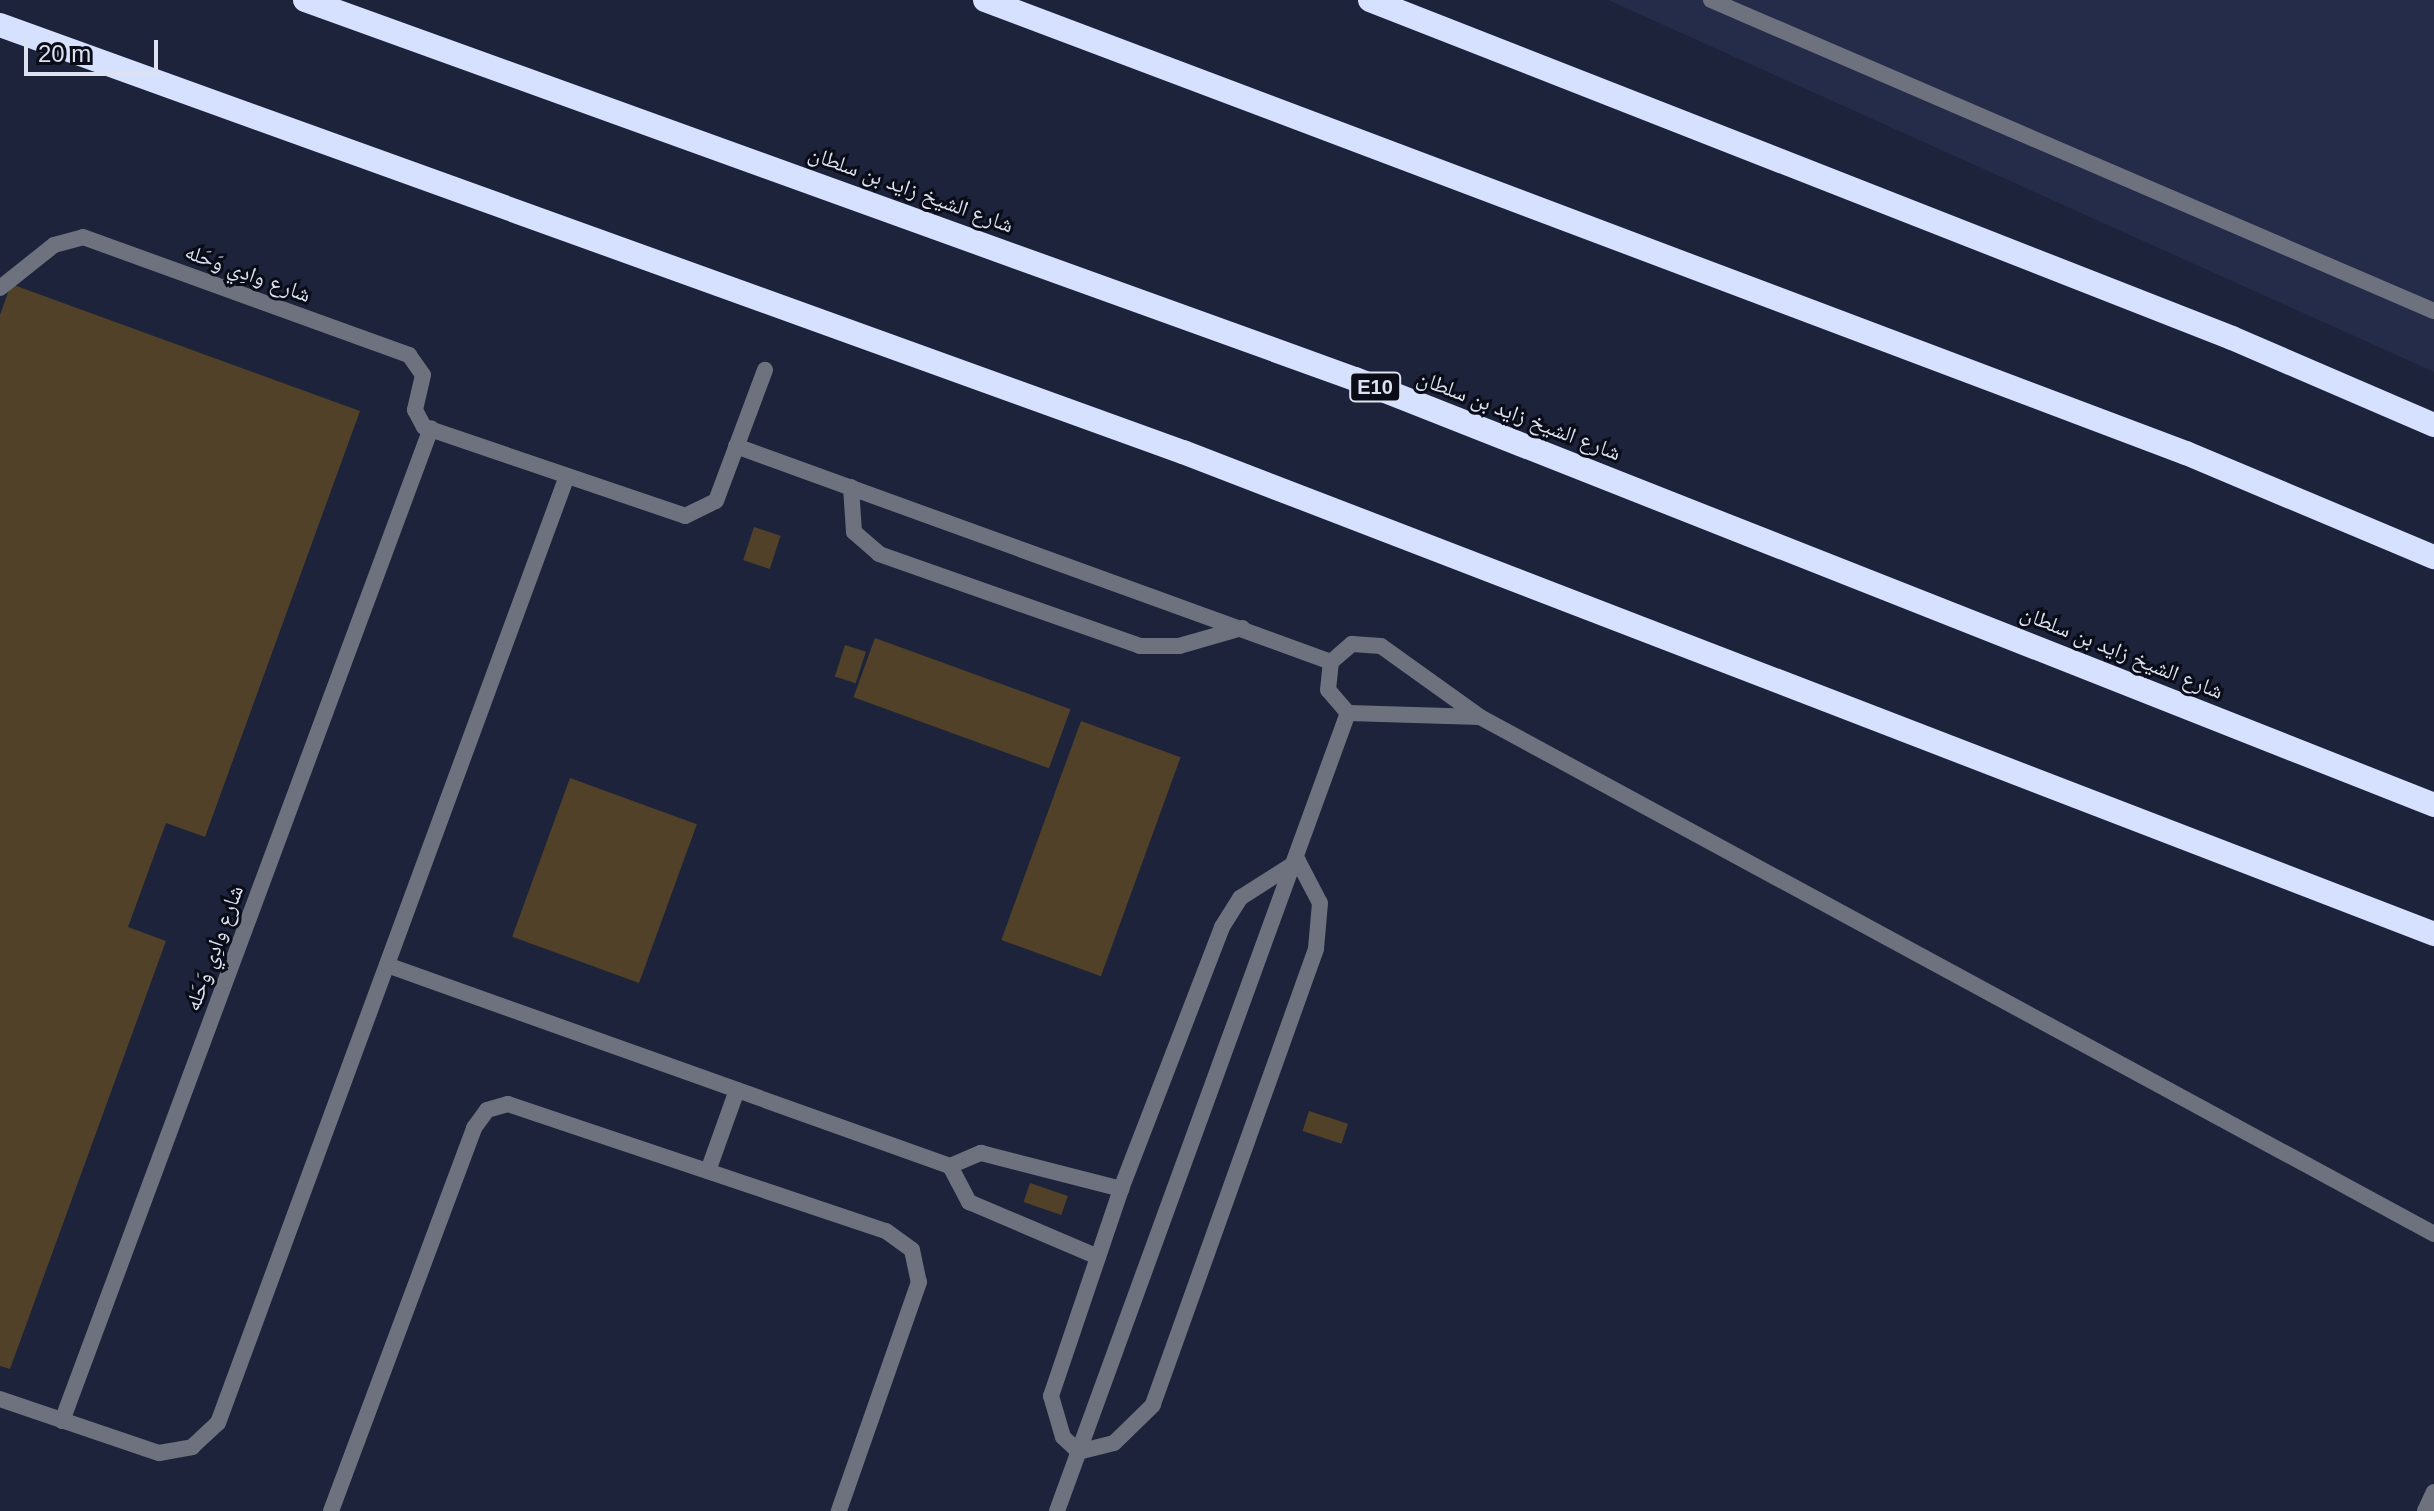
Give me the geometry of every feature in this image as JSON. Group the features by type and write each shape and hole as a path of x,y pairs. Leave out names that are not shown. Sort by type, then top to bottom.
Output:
{"highway":[{"name":"شارع الشيخ زايد بن سلطان","path":"305,0 1355,379 2434,805"},
{"path":"985,0 2171,447 2434,557"},
{"path":"1370,0 2232,338 2434,425"},
{"path":"0,25 1183,452 2434,934"}],"street":[{"path":"1711,0 2434,311"},
{"name":"شارع وادِي وَحَله","path":"0,288 54,245 83,237 409,355 423,375 416,418 431,428 62,1421"},
{"path":"431,428 567,476 697,515 716,501 765,370"},
{"path":"736,446 1331,662"},
{"path":"0,1399 159,1453 192,1447 218,1423 567,476"},
{"path":"851,487 854,532 893,559 1140,646 1179,646 1242,628"},
{"path":"1480,717 1348,713 1328,690 1331,662 1352,644 1381,646 1480,717 2434,1234"},
{"path":"1057,1511 1298,861 1348,713"},
{"path":"1079,1452 1063,1437 1051,1396 1121,1189 1222,927 1240,898 1298,861"},
{"path":"1079,1452 1114,1443 1153,1405 1316,949 1320,903 1298,861"},
{"path":"387,965 950,1166 993,1155 1121,1189"},
{"path":"708,1171 737,1090"},
{"path":"331,1511 487,1110 508,1104 886,1231 915,1258 919,1282 839,1511"},
{"path":"950,1166 969,1202 1098,1257"},
{"path":"2425,1511 2434,1492"}],"shaded area":[{"path":"1608,0 2434,0 2434,372"}],"building":[{"path":"11,284 360,411 205,837 166,823 128,927 166,941 10,1369 0,1366 0,315"},
{"path":"754,527 781,536 770,569 743,560"},
{"path":"875,638 1070,709 1049,768 853,697"},
{"path":"845,645 866,652 856,683 835,676"},
{"path":"1081,721 1181,757 1101,976 1001,940"},
{"path":"570,778 697,824 639,983 512,937"},
{"path":"1309,1111 1348,1124 1342,1144 1303,1131"},
{"path":"1030,1183 1068,1196 1061,1215 1023,1202"}]}
